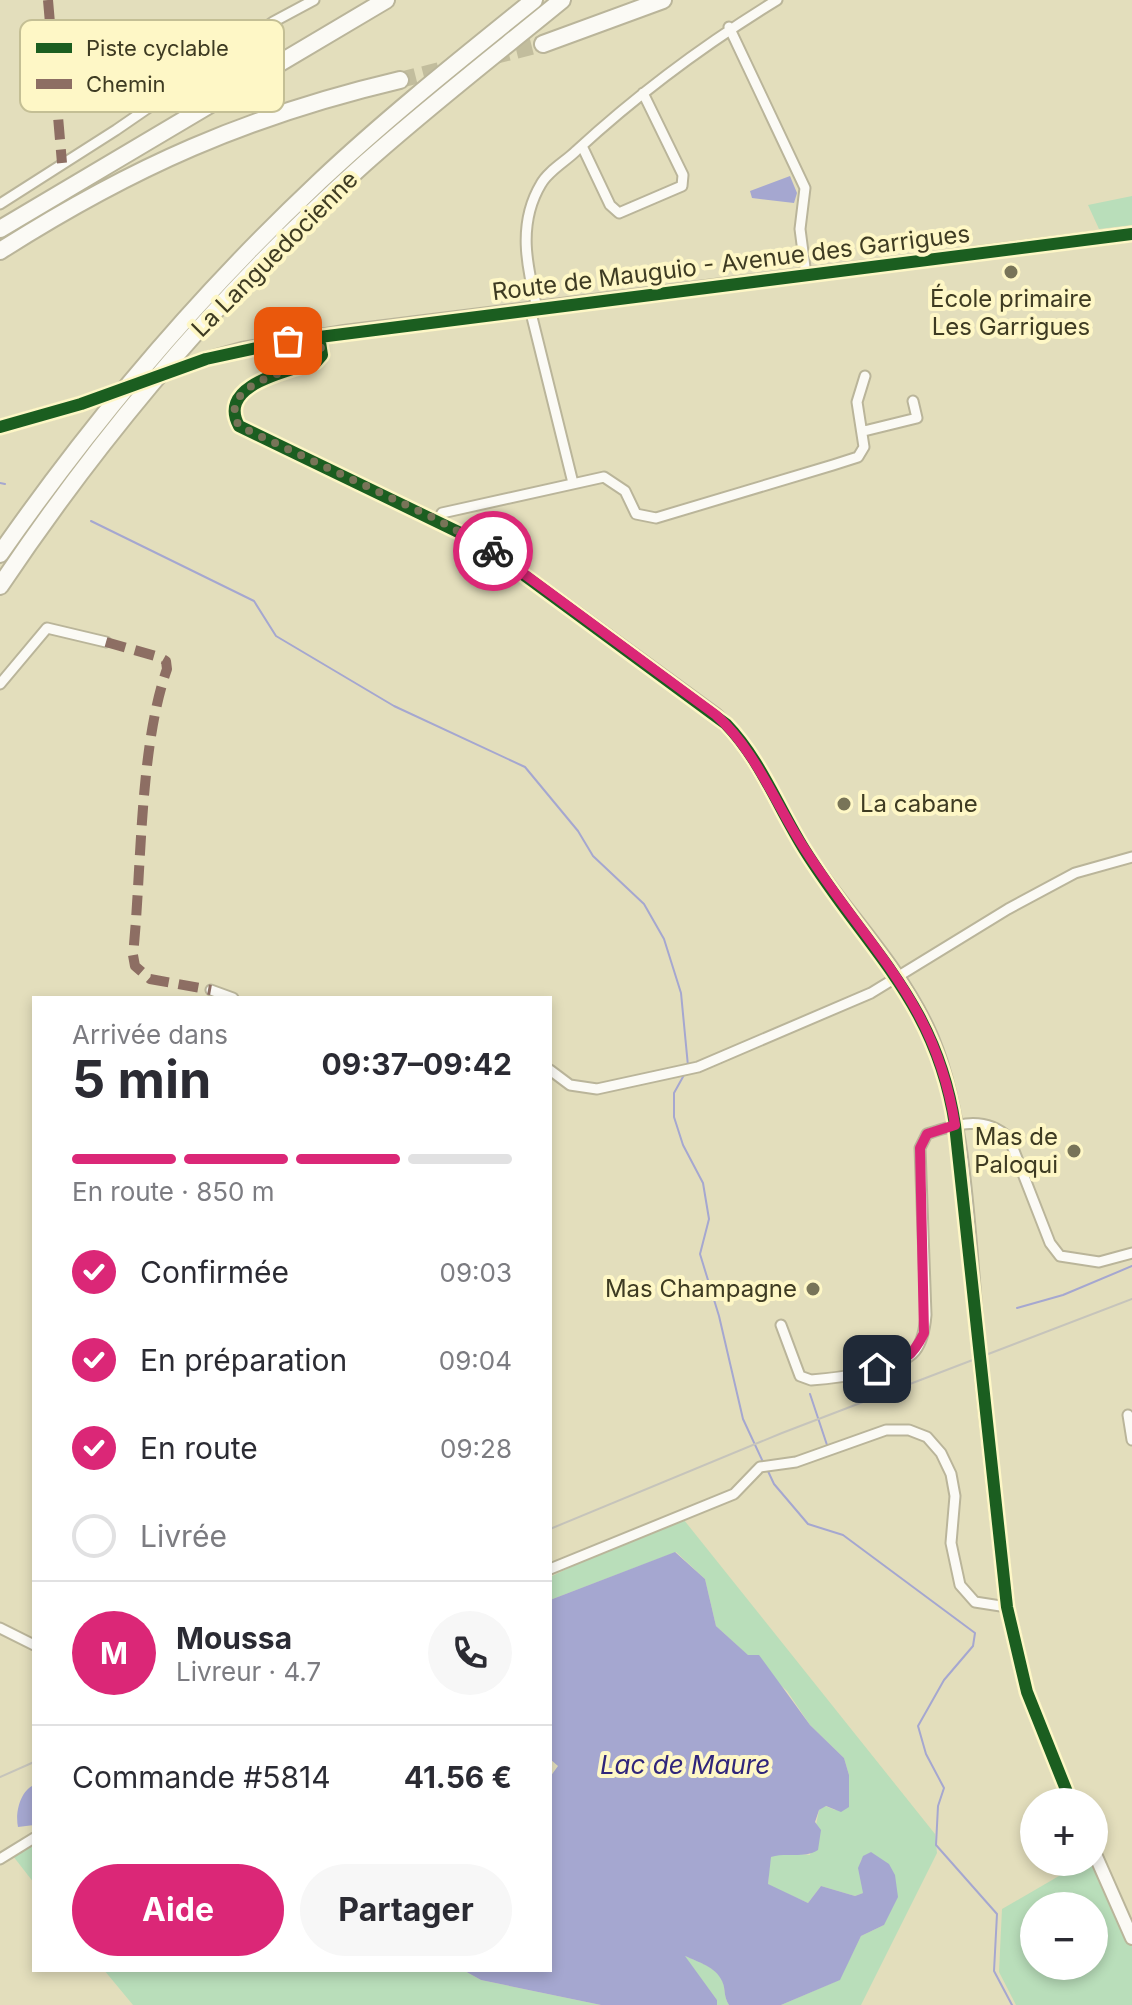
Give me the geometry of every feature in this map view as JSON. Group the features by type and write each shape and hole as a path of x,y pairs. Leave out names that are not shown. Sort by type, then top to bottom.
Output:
{"highway":[{"path":"284,61 386,0"},
{"name":"La Languedocienne","path":"0,554 108,408 234,265 364,140 534,0"},
{"name":"La Languedocienne","path":"0,586 122,419 273,251 365,163 562,0"},
{"path":"543,44 663,0"},
{"path":"284,111 400,80"},
{"path":"0,229 197,112"},
{"path":"0,251 115,182 203,140 282,112"}],"street":[{"path":"277,20 314,0"},
{"path":"573,483 534,309 524,233 541,182 643,93 729,27 777,0"},
{"path":"729,27 805,188 800,229 806,275"},
{"path":"582,146 610,205 619,213 682,186 683,175 643,93"},
{"path":"0,204 142,112"},
{"name":"Route de Mauguio - Avenue des Garrigues","path":"206,359 344,332 1127,235"},
{"path":"319,336 322,355 316,362 254,384 242,392 235,409 239,426 438,520 514,565 726,724 745,747 830,887 898,978 926,1025 940,1057 955,1125 1007,1607 1027,1692 1065,1788"},
{"path":"438,520 442,513 604,477 617,483 636,514 656,518 858,457 864,447 864,431 857,402 865,376"},
{"path":"864,431 917,418 913,401"},
{"path":"0,427 81,404"},
{"path":"0,684 47,628 106,642"},
{"path":"552,1072 570,1085 597,1089 698,1067 898,978 1008,909 1075,873 1132,857"},
{"path":"211,990 228,996"},
{"path":"781,1325 800,1376 811,1380 896,1364 915,1352 924,1333 926,1315 920,1148 927,1134 955,1125 992,1125 1009,1138 1050,1243 1060,1256 1099,1262 1132,1253"},
{"path":"1128,1415 1132,1440"},
{"path":"552,1568 734,1494 764,1466 796,1462 886,1430 909,1430 927,1437 941,1453 951,1474 955,1496 951,1543 960,1585 975,1602 1007,1607"},
{"path":"0,1628 32,1644"},
{"path":"0,1859 32,1839"},
{"path":"1105,1876 1132,1938"}],"green space":[{"path":"1132,196 1132,225 1099,229 1088,205"},
{"path":"680,1515 935,1834 937,1853 861,2005 781,2005 839,1980 861,1936 884,1925 871,1852 861,1860 863,1893 855,1896 821,1886 808,1903 768,1885 770,1857 785,1852 810,1855 819,1810 825,1806 835,1810 849,1807 849,1775 844,1758 810,1725 787,1691 716,1626 705,1579 676,1552 552,1599 552,1576"},
{"path":"32,1842 32,1880 13,1856"},
{"path":"1059,1876 1097,1876 1107,1892 1031,1892"},
{"path":"1108,1894 1121,1916 1132,1945 1132,2005 1016,2005 999,1972 1002,1909 1020,1899 1020,1980 1108,1980"},
{"path":"683,1955 705,1964 719,1975 729,2005 717,2005 717,2000"},
{"path":"106,1972 467,1972 481,1980 601,2005 133,2005"}],"water":[{"path":"790,176 797,193 794,203 752,198 750,191"},
{"name":"Lac de Maure","path":"675,1552 705,1579 716,1626 748,1655 759,1655 810,1725 844,1758 849,1775 849,1807 841,1812 826,1806 819,1810 815,1822 821,1830 818,1850 771,1857 768,1884 808,1903 821,1886 855,1896 863,1893 858,1868 863,1856 871,1852 889,1864 895,1875 898,1897 884,1925 861,1936 840,1980 781,2005 729,2005 716,1972 685,1956 717,2000 717,2005 601,2005 481,1980 467,1972 552,1972 552,1774 558,1766 552,1761 552,1599"},
{"path":"32,1786 32,1825 18,1827 20,1803"}],"waterway":[{"path":"0,483 5,484"},
{"path":"91,521 254,601 276,636 394,706 525,767 578,831 593,856 644,904 664,939 681,993 688,1066"},
{"path":"684,1075 674,1093 674,1117 683,1145 703,1183 709,1219 700,1254 719,1316 743,1419 764,1464"},
{"path":"1017,1308 1063,1295 1132,1266"},
{"path":"810,1394 827,1445"},
{"path":"767,1469 774,1484 808,1524 843,1535 975,1633 973,1646 944,1680 918,1726 926,1754 944,1788 938,1806 936,1845 997,1914 994,1971 1012,2005"}],"tunnel":[{"path":"400,80 543,44"},
{"path":"81,404 206,359"}],"railway":[{"path":"552,1528 782,1433 1132,1299"},
{"path":"0,1777 32,1763"}],"marked path":[{"path":"48,0 50,20"},
{"path":"58,112 62,163"},
{"path":"106,642 159,657 166,661 167,669 151,735 146,772 133,955 135,966 150,979 211,990"}],"cycle path":[{"path":"0,427 81,404 206,359 288,341 1132,234"},
{"path":"319,336 322,355 316,362 274,375 246,390 238,400 235,412 239,426 479,542 726,724 759,768 804,849 915,1009 946,1081 955,1125 1007,1607 1027,1692 1065,1788"}],"way so far":[{"path":"288,341 319,336 322,355 316,362 254,384 242,392 235,409 239,426 438,520 493,551"}],"place":[{"name":"École primaire Les Garrigues","path":"1011,272"},
{"name":"La cabane","path":"844,804"},
{"name":"Mas de Paloqui","path":"1074,1151"},
{"name":"Mas Champagne","path":"813,1289"}],"route":[{"path":"493,551 716,715 735,734 754,761 804,849 898,978 926,1025 950,1087 955,1125 927,1134 920,1148 924,1333 915,1352 896,1364 877,1369"}]}
